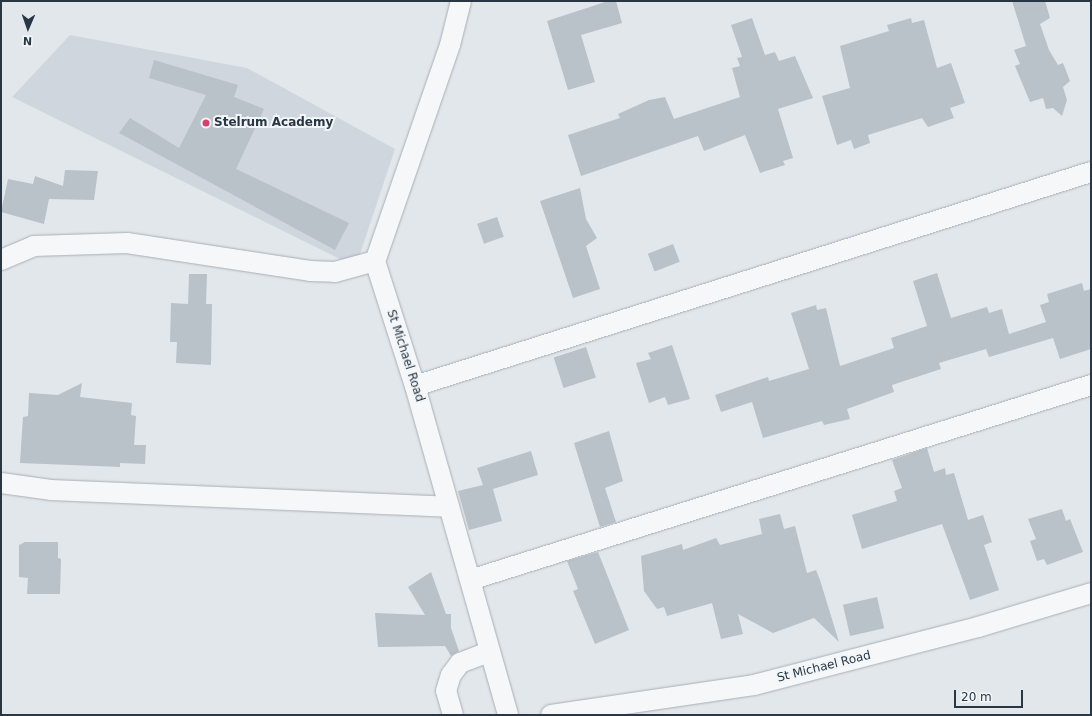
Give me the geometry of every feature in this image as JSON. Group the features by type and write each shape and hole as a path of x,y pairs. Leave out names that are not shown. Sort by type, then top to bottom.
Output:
{"street":[{"path":"1,260 34,246 127,243 310,271 334,272 375,261 450,45 461,1"},
{"path":"415,386 1091,172"},
{"name":"St Michael Road","path":"375,261 415,386 508,715"},
{"path":"470,580 1091,385"},
{"path":"1,483 51,490 449,507"},
{"name":"St Michael Road","path":"551,715 754,684 978,627 1091,594"},
{"path":"453,715 446,691 451,675 460,663 490,652"}],"shaded area":[{"name":"Stelrum Academy","path":"70,35 247,68 395,149 358,260 346,262 12,97"}],"building":[{"path":"608,1 616,1 622,23 581,35 595,82 568,90 547,21"},
{"path":"1012,1 1045,1 1050,18 1040,24 1049,50 1058,65 1063,63 1070,81 1063,87 1067,100 1062,116 1053,108 1046,109 1043,98 1030,102 1015,66 1020,64 1014,50 1026,46"},
{"path":"752,18 765,55 775,52 779,61 795,56 813,98 778,109 793,158 783,161 785,165 760,173 745,135 704,151 698,136 581,176 568,135 620,118 618,114 649,100 665,97 674,119 740,97 732,68 740,66 737,58 742,57 731,25"},
{"path":"911,18 912,23 924,20 937,68 951,63 965,103 950,108 954,118 928,127 922,118 868,135 870,143 854,149 851,140 837,145 822,96 850,88 840,46 889,31 887,25"},
{"path":"154,60 238,85 234,97 264,109 236,169 349,223 335,250 119,133 130,118 179,148 206,95 149,78"},
{"path":"65,170 98,171 94,200 49,199 44,224 1,212 8,179 33,184 35,176 63,186"},
{"path":"580,188 586,219 597,238 586,246 600,289 573,298 540,201"},
{"path":"497,217 504,237 484,244 477,224"},
{"path":"673,244 680,262 655,271 648,254"},
{"path":"937,273 951,318 987,307 989,313 1002,309 1009,334 1046,322 1040,305 1049,302 1047,294 1082,283 1084,291 1091,289 1091,349 1060,359 1053,338 989,357 986,349 939,363 941,369 892,385 894,392 847,409 850,419 824,425 822,421 763,438 752,402 721,412 715,395 768,377 769,381 809,369 791,313 816,305 817,310 826,308 840,366 894,348 891,338 927,326 913,281"},
{"path":"189,274 207,274 206,304 212,304 211,365 176,363 177,342 170,342 171,303 188,304"},
{"path":"672,345 690,399 668,405 665,397 649,403 636,363 651,359 648,353"},
{"path":"586,347 596,377 564,388 554,358"},
{"path":"82,383 80,397 132,403 131,415 136,416 134,445 146,445 145,464 120,463 120,467 20,463 23,417 28,416 29,393 58,395"},
{"path":"609,431 623,481 605,488 616,522 600,527 574,443"},
{"path":"927,448 934,472 945,468 946,475 954,473 968,520 983,515 992,542 984,545 999,590 970,600 942,524 862,549 852,515 897,501 894,491 902,488 892,460"},
{"path":"531,451 538,475 493,489 502,521 469,530 458,491 483,485 477,468"},
{"path":"1062,509 1066,521 1070,519 1083,552 1047,565 1044,559 1037,561 1030,541 1036,539 1028,519"},
{"path":"780,514 784,529 795,526 807,573 816,570 839,642 814,618 773,633 738,614 743,634 721,639 712,603 667,616 664,607 657,609 644,591 641,556 682,544 683,550 716,538 720,545 762,534 759,519"},
{"path":"25,542 58,542 58,558 61,559 60,594 27,594 28,578 19,577 19,545"},
{"path":"598,552 629,630 595,644 573,591 578,589 567,561"},
{"path":"431,572 446,614 451,614 451,628 459,651 451,656 445,646 378,647 375,613 425,615 408,587"},
{"path":"877,597 884,628 850,636 843,605"}],"place":[{"name":"Stelrum Academy","path":"206,123"}]}
